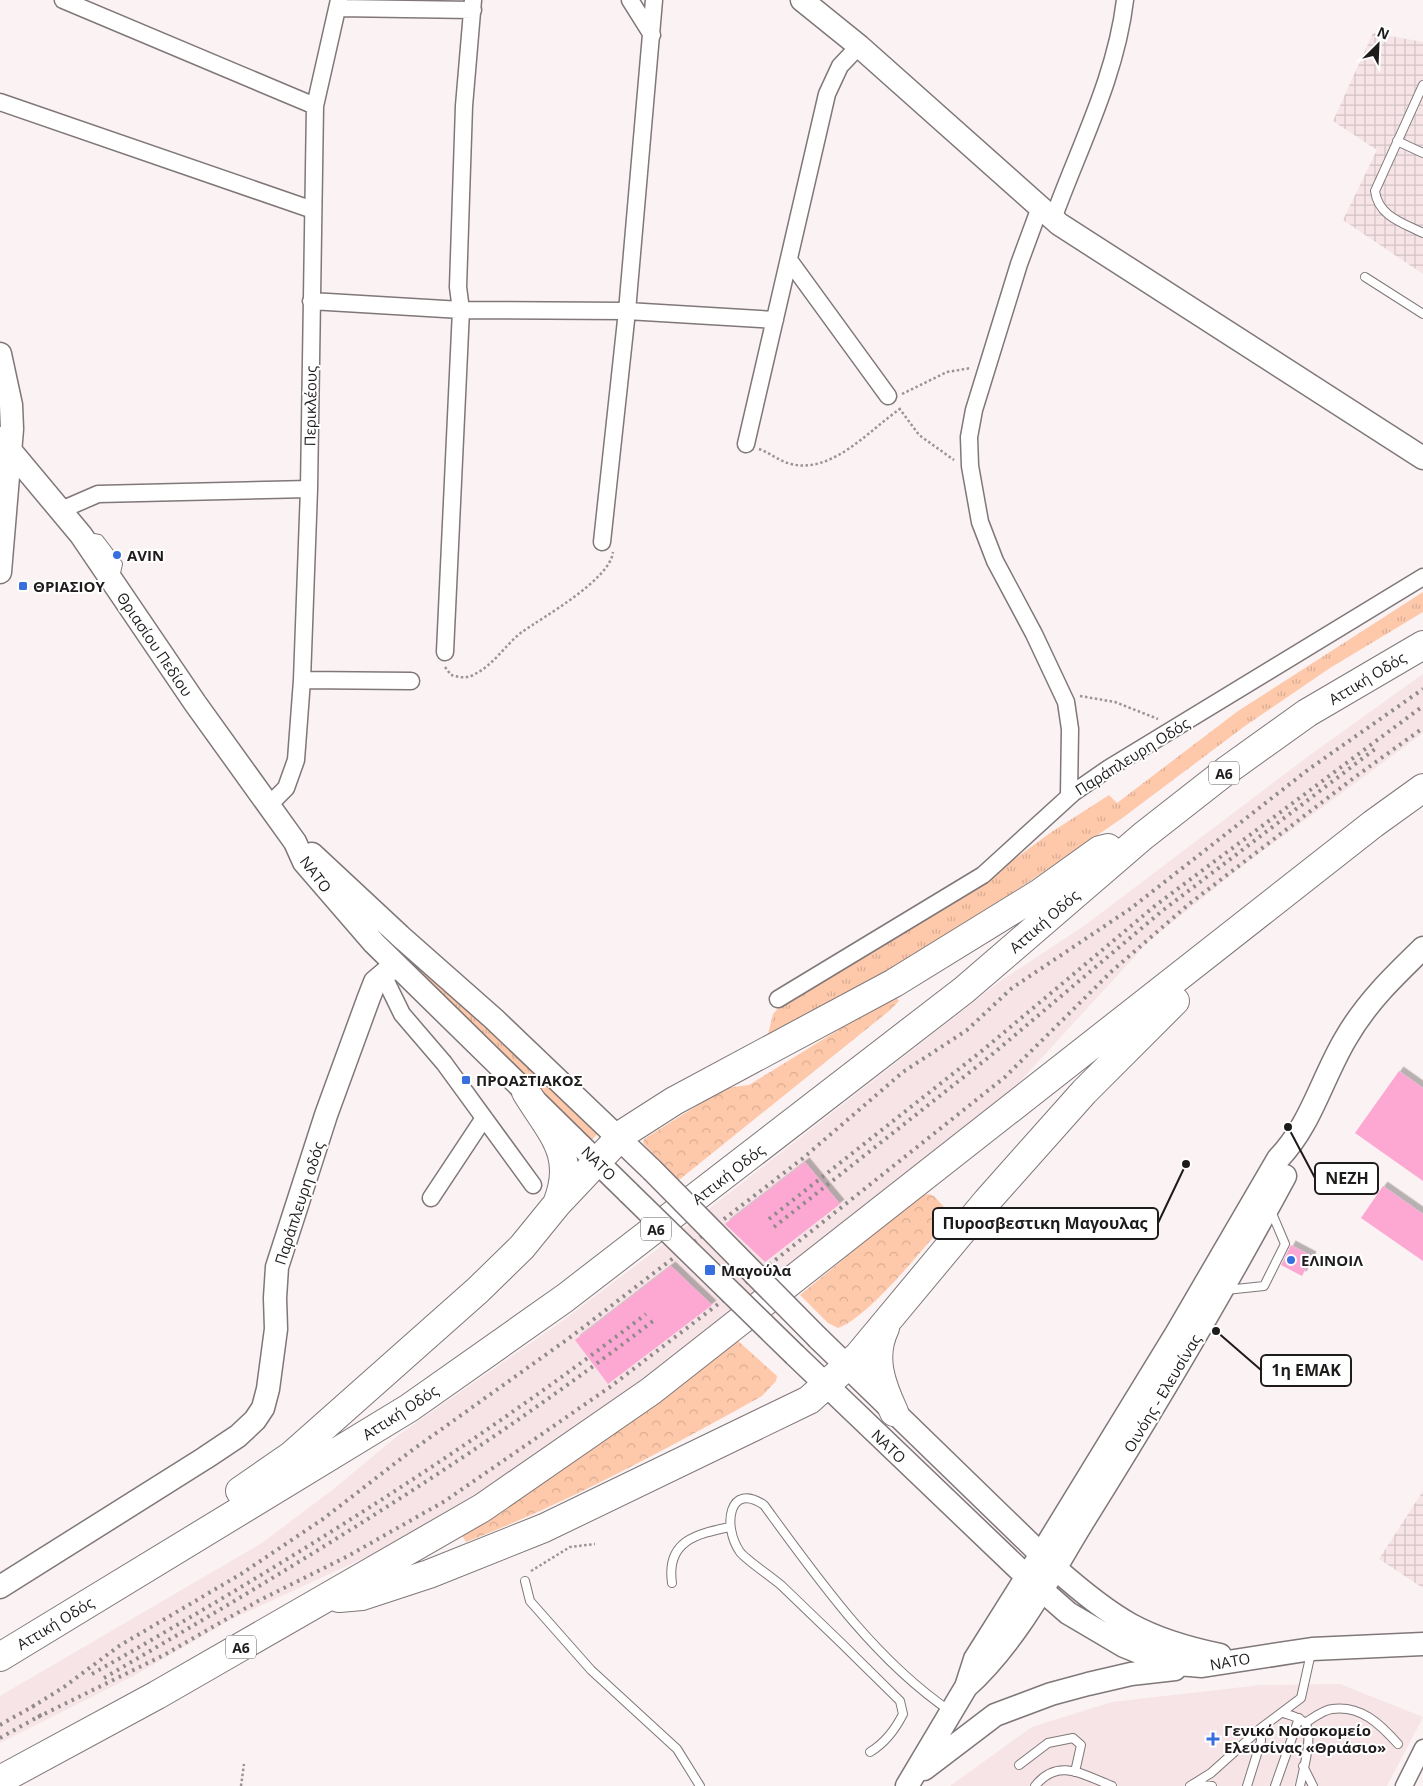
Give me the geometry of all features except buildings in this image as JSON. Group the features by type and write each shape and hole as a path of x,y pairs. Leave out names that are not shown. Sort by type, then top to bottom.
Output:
{"highway":[{"name":"Αττική Οδός","path":"0,1657 409,1408 565,1298 964,990 1143,836 1226,771 1307,714 1423,645"},
{"name":"Α6","path":"0,1780 157,1695 482,1508 651,1391 1307,876 1423,788"},
{"path":"135,1574 194,1522 292,1455 428,1336 522,1247 557,1204 619,1137 674,1101 894,983 1040,893 1100,850 1143,836"},
{"path":"325,1599 362,1596 429,1574 544,1528 800,1406 847,1367 890,1319 987,1200 1084,1092 1160,1013 1235,950 1307,876"},
{"path":"526,1092 563,1152 566,1170 564,1186 557,1204"},
{"path":"890,1319 880,1338 878,1365 885,1392 894,1412"}],"main road":[{"path":"802,0 859,46 1046,213 1423,458"},
{"path":"0,354 11,405 3,444 0,572"},
{"name":"Θριασίου Πεδίου","path":"3,444 81,535 195,703 295,842"},
{"name":"ΝΑΤΟ","path":"295,842 304,862 351,917 389,970 526,1092 826,1386 1034,1583 1068,1612 1124,1646 1166,1663 1202,1666 1312,1649 1423,1644"},
{"name":"ΝΑΤΟ","path":"295,842 318,858 619,1137 847,1367 1048,1561 1096,1604 1133,1628 1196,1650 1221,1656 1261,1656"},
{"name":"Οινόης - Ελευσίνας","path":"1048,1561 1136,1438 1269,1206 1290,1166 1299,1133 1345,1040 1362,1011 1423,948"},
{"name":"Παράπλευρη οδός","path":"0,1587 238,1436 259,1414 268,1389 272,1367 276,1329 275,1298 278,1267 342,1071 376,982 389,970"},
{"name":"Οινόης - Ελευσίνας","path":"1048,1561 1065,1516 1176,1334 1278,1158 1299,1133"},
{"path":"1007,1521 1038,1530 1049,1528 1065,1516"},
{"path":"909,1783 966,1687 988,1667 1048,1561"},
{"path":"909,1783 937,1757 995,1715 1051,1694 1131,1674 1202,1666"}],"street":[{"path":"63,0 315,106"},
{"path":"630,0 652,35"},
{"path":"602,542 627,311 654,0"},
{"path":"1070,795 1070,729 1063,696 995,560 980,522 970,466 969,437 974,410 987,367 1046,213 1106,83 1119,39 1125,0"},
{"path":"338,4 473,5 463,135 458,287 461,310 445,652"},
{"name":"Περικλέους","path":"269,805 286,788 292,776 296,760 302,680 309,489 315,106 338,4"},
{"path":"746,444 827,94 840,66 859,46"},
{"path":"0,102 313,210"},
{"path":"789,260 888,396"},
{"path":"311,301 461,310 627,311 776,320"},
{"path":"61,510 98,494 309,489"},
{"name":"Παράπλευρη Οδός","path":"778,999 983,875 1070,795 1109,768 1423,577"},
{"path":"302,680 411,681"},
{"path":"389,970 402,1014 444,1063 533,1185"},
{"path":"431,1198 484,1118"},
{"path":"1404,1786 1423,1748"}],"lane":[{"path":"1423,85 1375,190 1376,200 1390,217 1423,233"},
{"path":"1397,141 1423,153"},
{"path":"1365,277 1423,314"},
{"path":"1221,1290 1264,1286 1285,1244 1269,1206"},
{"path":"870,1752 880,1746 896,1728 903,1714 900,1701 783,1587 741,1554 731,1534 730,1515 736,1504 746,1498 755,1498 764,1505 818,1580 844,1611 915,1685 951,1712"},
{"path":"672,1583 670,1566 677,1549 690,1538 730,1527"},
{"path":"525,1581 530,1600 591,1670 676,1749 700,1786"},
{"path":"1192,1785 1210,1774 1261,1728 1301,1698 1312,1649"},
{"path":"1275,1786 1301,1720 1331,1709 1356,1709 1382,1726 1398,1744"},
{"path":"1283,1713 1301,1720 1310,1732 1300,1786"},
{"path":"1247,1786 1261,1741 1261,1728"},
{"path":"1019,1765 1048,1742 1072,1738 1081,1744 1075,1772"},
{"path":"1303,1766 1313,1786"},
{"path":"1035,1786 1042,1778 1057,1769 1075,1772 1112,1786"},
{"path":"1192,1785 1212,1786"}],"path":[{"path":"888,396 903,394 946,372 987,367"},
{"path":"888,396 919,435 952,459 970,466"},
{"path":"746,444 792,464 812,465 836,456 900,409"},
{"path":"445,652 445,666 451,675 460,678 472,676 486,667 522,632 573,599 606,568 613,549 602,542"},
{"path":"1063,696 1089,696 1115,702 1157,718 1174,730"},
{"path":"525,1581 534,1568 570,1547 595,1544"},
{"path":"241,1786 244,1764"}],"shaded area":[{"path":"1373,33 1423,42 1423,274 1343,220 1377,150 1333,121"},
{"path":"1423,674 1423,733 1241,867 1148,942 1014,1088 854,1222 729,1320 455,1516 232,1619 137,1674 0,1743 0,1696 262,1543 331,1491 400,1434 561,1322 655,1251 1002,980 1084,926 1310,755"},
{"path":"1423,1491 1423,1588 1379,1559"},
{"name":"Γενικό Νοσοκομείο Ελευσίνας «Θριάσιο»","path":"1340,1684 1423,1717 1387,1786 950,1786 1032,1727 1112,1702 1261,1685"}],"green space":[{"path":"1423,592 1423,612 1330,668 1245,726 1121,819 989,909 867,984 770,1035 768,1034 773,1014 783,1003 956,902 1050,833 1109,795 1117,803 1238,711"},
{"path":"398,944 598,1133 592,1140 391,950"},
{"path":"895,995 899,1001 889,1011 679,1180 643,1143 644,1139 725,1088 749,1085"},
{"path":"928,1194 934,1196 952,1216 898,1278 866,1309 851,1321 838,1328 828,1323 800,1295 920,1196"},
{"path":"737,1340 777,1376 776,1381 762,1396 579,1493 466,1542 461,1534"}],"railway":[{"path":"32,1707 64,1687 119,1646 241,1574 323,1519 411,1451 572,1336 802,1159 903,1072 967,1030 1012,988 1130,909 1309,769 1423,689"},
{"path":"769,1219 983,1050 1156,905 1423,706"},
{"path":"38,1717 164,1655 258,1601 348,1556 445,1501 610,1387 769,1265 1005,1077 1112,971 1189,904 1355,777 1423,728"},
{"path":"774,1227 989,1057 1162,911 1375,749"},
{"path":"92,1674 235,1591 376,1503 513,1411 646,1314"},
{"path":"104,1678 245,1595 453,1464 521,1418 653,1321"},
{"path":"0,1725 37,1704"},
{"path":"0,1738 43,1714"}],"place":[{"name":"AVIN","path":"117,555"},
{"name":"ΘΡΙΑΣΙΟΥ","path":"23,586"},
{"name":"ΠΡΟΑΣΤΙΑΚΟΣ","path":"466,1080"},
{"name":"ΝΕΖΗ","path":"1288,1127"},
{"name":"Πυροσβεστικη Μαγουλας","path":"1186,1164"},
{"name":"ΕΛΙΝΟΙΛ","path":"1291,1260"},
{"name":"Μαγούλα","path":"710,1270"},
{"name":"1η ΕΜΑΚ","path":"1216,1331"},
{"name":"Γενικό Νοσοκομείο Ελευσίνας «Θριάσιο»","path":"1213,1739"}]}
